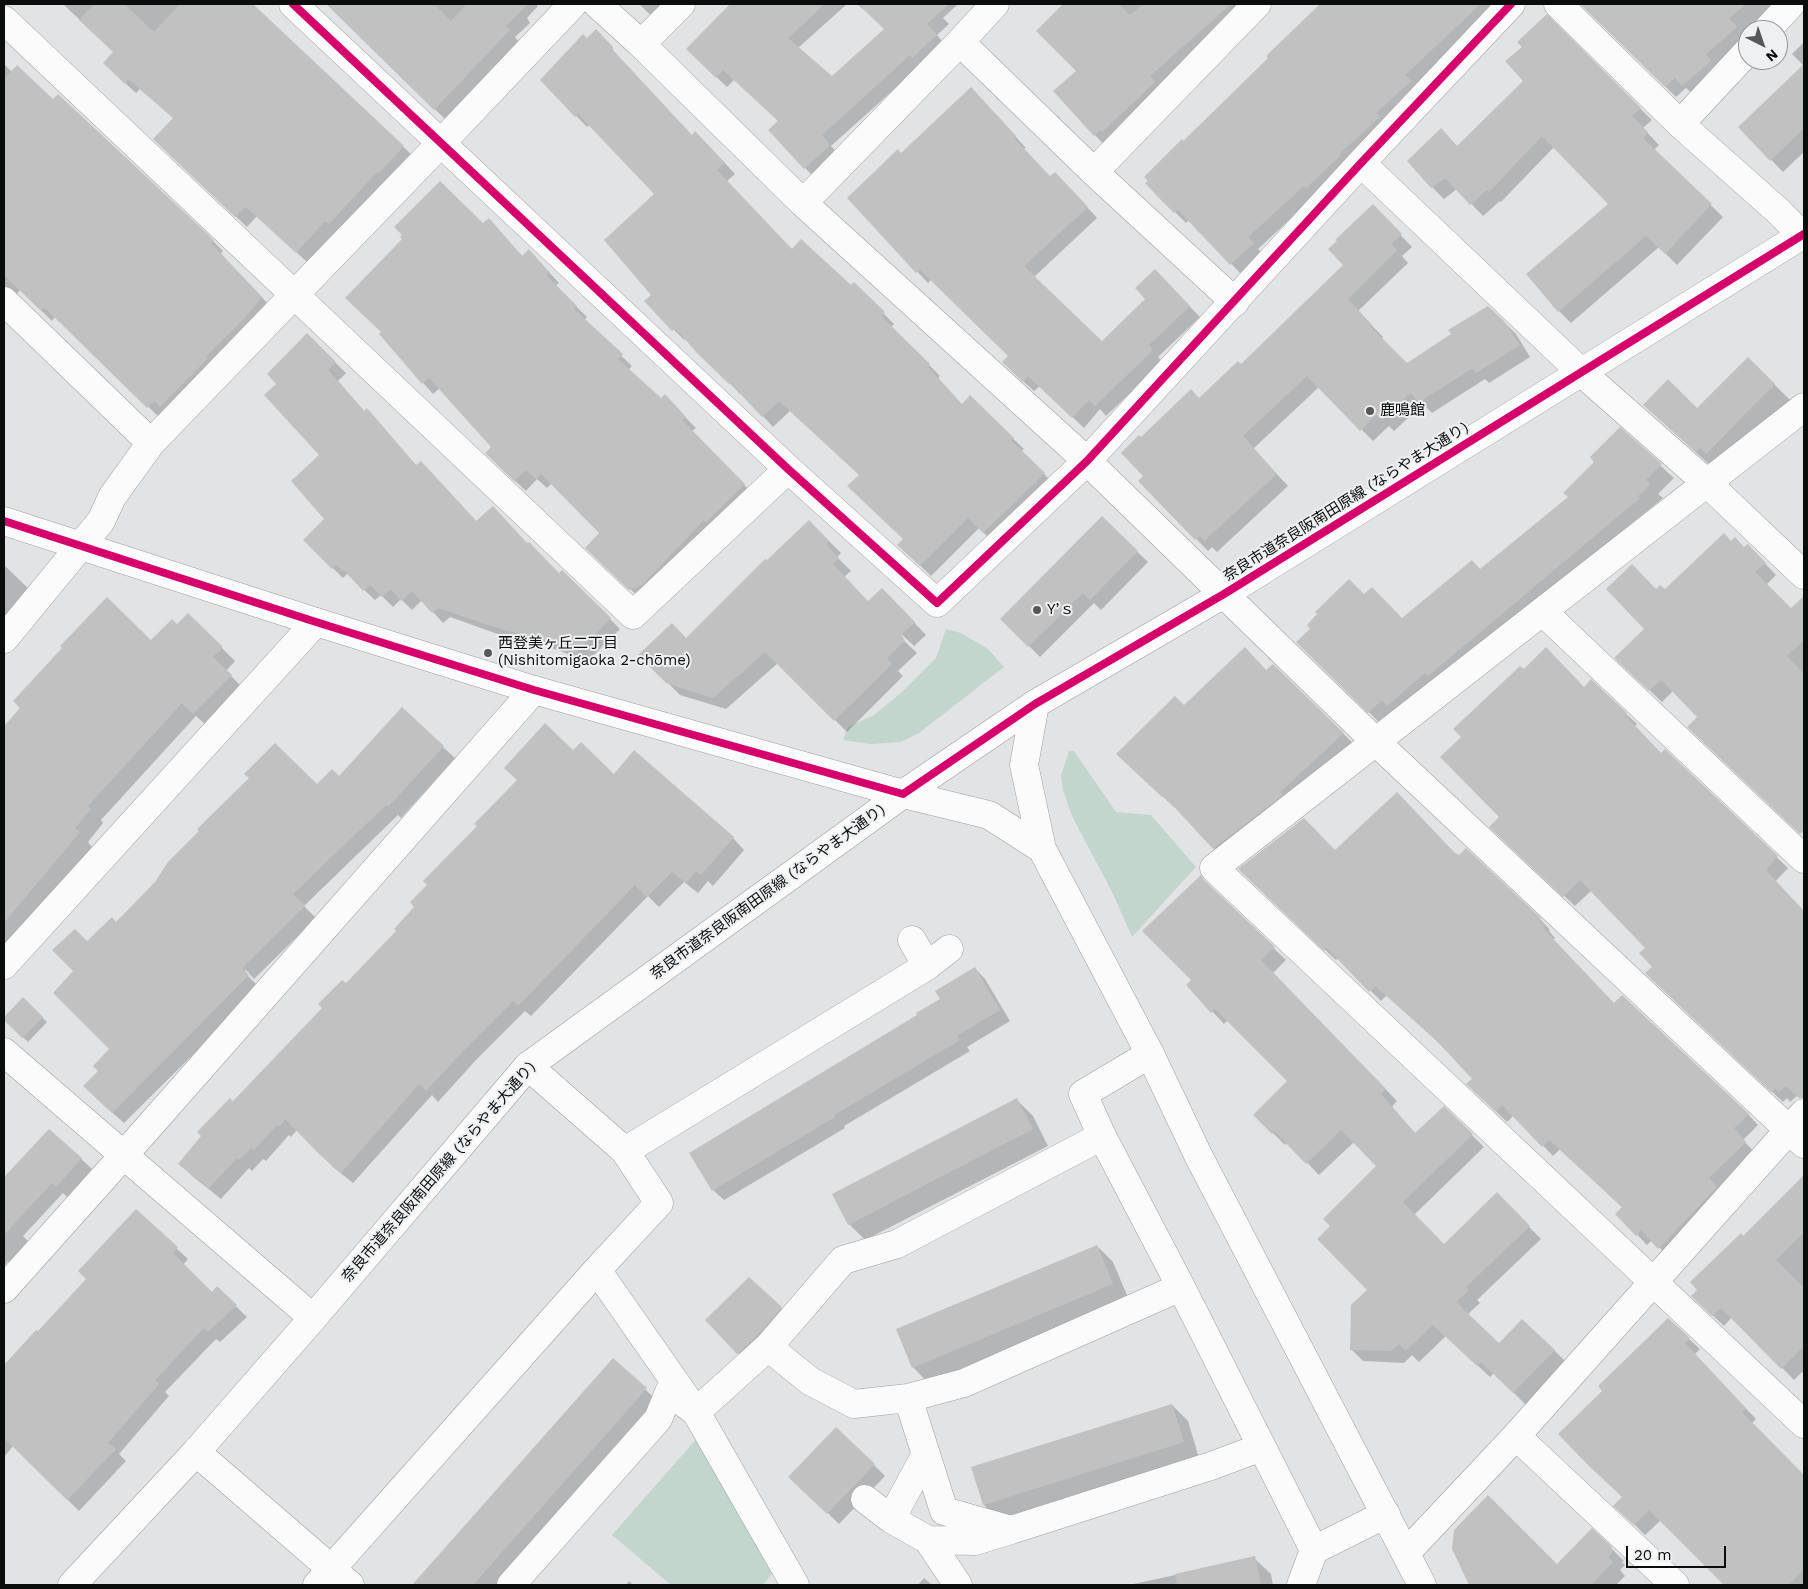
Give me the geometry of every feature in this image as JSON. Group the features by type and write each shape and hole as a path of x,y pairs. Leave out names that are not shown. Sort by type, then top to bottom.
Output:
{"street":[{"path":"293,4 788,468 937,604 1087,462 1360,163 1511,4"},
{"path":"4,639 101,522 112,497 151,443 573,4"},
{"path":"597,4 642,44 803,203 1087,462 1376,742 1799,1129 1654,1283 1516,1436 1406,1553"},
{"path":"642,44 682,4"},
{"path":"803,203 995,4"},
{"path":"1094,172 1257,4"},
{"path":"1558,4 1680,124 1804,235"},
{"path":"1776,20 1791,4"},
{"path":"4,20 633,615 788,468"},
{"path":"960,42 1094,172 1235,302"},
{"path":"1680,124 1738,61"},
{"path":"1360,163 1581,372 1707,483 1804,575"},
{"name":"奈良市道奈良阪南田原線 (ならやま大通り)","path":"72,1585 196,1452 528,1066 903,794 1035,704 1224,594 1804,235"},
{"path":"4,301 151,443"},
{"path":"1804,407 1214,868 1804,1424"},
{"path":"4,521 534,690 903,794 989,815 1042,849"},
{"path":"1543,612 1804,859"},
{"path":"4,965 316,622"},
{"path":"4,1289 534,690"},
{"path":"1035,704 1024,765 1042,849 1150,1054 1199,1157 1422,1585"},
{"path":"912,940 927,966"},
{"path":"625,1151 927,966 949,949"},
{"path":"4,1052 313,1318"},
{"path":"1150,1054 1083,1094 1102,1136 1314,1550"},
{"path":"196,1452 333,1580 597,1270 659,1203 625,1151 528,1066"},
{"path":"696,1412 768,1347 843,1260 897,1244 1102,1136"},
{"path":"597,1270 696,1412 795,1585"},
{"path":"768,1347 810,1381 854,1404 908,1398 964,1383 1181,1287"},
{"path":"511,1585 658,1419 669,1392 696,1412"},
{"path":"908,1398 944,1511 1011,1530"},
{"path":"1516,1436 1675,1585"},
{"path":"928,1540 975,1541 1211,1466 1262,1447"},
{"path":"891,1519 926,1454"},
{"path":"865,1499 891,1519 928,1540 958,1585"},
{"path":"1301,1585 1314,1550 1386,1514"}],"green space":[{"path":"946,629 961,633 988,649 1004,667 919,733 901,742 871,744 843,740 848,727 874,715 901,693 936,658"},
{"path":"1069,751 1074,751 1116,812 1151,815 1196,867 1132,937 1113,894 1072,816 1063,790 1061,776"},
{"path":"699,1436 774,1571 763,1585 671,1585 612,1535"}],"building":[{"path":"94,4 124,4 154,32 180,4 253,4 404,146 329,224 325,221 296,253 246,207 235,217 153,139 173,118 128,79 125,84 103,63 113,52 79,20"},
{"path":"326,4 434,4 451,21 467,4 528,4 506,26 510,30 434,110"},
{"path":"730,4 825,4 788,38 832,76 884,29 858,4 949,4 927,24 937,35 912,58 910,55 822,135 830,145 804,169 768,130 778,121 723,70 716,78 686,49"},
{"path":"1063,4 1118,4 1130,15 1143,4 1231,4 1150,76 1155,82 1102,132 1100,130 1094,136 1053,91 1076,71 1036,31"},
{"path":"1320,4 1481,4 1405,75 1411,81 1376,113 1380,117 1339,154 1340,156 1306,188 1304,186 1248,237 1254,243 1230,265 1178,210 1174,213 1156,195 1145,183 1148,181 1144,177 1268,58 1266,56"},
{"path":"1580,4 1746,4 1729,18 1737,27 1706,54 1711,61 1682,86 1675,78 1665,87"},
{"path":"1547,14 1641,108 1632,116 1648,132 1643,138 1712,204 1665,254 1646,236 1558,312 1526,274 1608,204 1542,136 1489,192 1487,190 1470,205 1445,178 1431,188 1407,161 1441,128 1457,146 1523,81 1505,61 1522,47 1517,42"},
{"path":"596,29 692,135 695,131 725,163 717,170 792,249 801,239 851,285 854,282 885,312 881,316 930,364 928,367 962,404 970,395 1014,438 1011,440 1045,473 983,533 968,518 920,566 897,545 903,539 847,486 859,475 779,401 762,417 730,383 697,353 675,328 672,331 644,301 651,295 604,240 654,194 578,114 575,117 540,80 583,34 587,38"},
{"path":"1804,64 1804,128 1770,161 1738,127"},
{"path":"17,65 53,99 58,94 214,240 211,243 262,297 242,321 206,356 208,358 160,407 154,401 147,408 48,311 44,308 41,311 4,275 4,79"},
{"path":"971,87 1016,136 1014,138 1050,176 1055,172 1088,207 1024,266 1102,341 1145,299 1135,288 1155,269 1190,306 1149,345 1153,350 1095,406 1089,400 1072,418 1028,376 1023,382 1002,362 1008,356 920,270 916,273 847,198 898,149 901,153"},
{"path":"440,181 483,223 489,218 522,256 529,249 549,272 546,275 577,306 574,309 623,354 618,359 661,398 665,394 686,417 682,420 745,484 706,522 704,520 642,585 629,590 585,548 599,533 541,474 536,479 526,470 514,481 485,453 491,447 429,378 422,384 379,334 381,332 345,298 402,239 400,237 402,235 394,227"},
{"path":"1373,204 1402,234 1391,244 1397,250 1348,299 1372,325 1370,326 1407,363 1451,334 1448,330 1488,306 1504,321 1520,345 1476,373 1473,368 1419,402 1410,393 1382,420 1376,415 1360,431 1307,376 1243,436 1277,474 1204,541 1200,536 1195,540 1138,481 1143,476 1121,453 1139,435 1141,437 1191,389 1199,398 1238,361 1241,364 1343,265 1328,249"},
{"path":"307,333 336,362 328,370 364,411 367,408 416,465 421,461 476,521 493,506 527,543 529,542 559,573 562,570 611,618 576,653 547,641 494,627 439,608 432,613 412,591 401,601 391,589 382,597 370,585 363,591 344,570 336,565 332,569 303,540 324,519 291,481 319,455 264,395 276,384 267,374"},
{"path":"1748,357 1775,384 1706,454 1700,448 1696,452 1643,405 1668,379 1697,408"},
{"path":"1620,427 1662,464 1646,480 1651,484 1638,496 1640,498 1428,676 1425,673 1387,706 1382,700 1368,713 1296,642 1310,629 1307,625 1317,614 1315,612 1349,579 1364,594 1372,587 1402,618 1472,560 1480,569 1568,497 1563,493 1594,462 1590,457"},
{"path":"1102,516 1138,551 1090,600 1083,593 1028,647 1000,619"},
{"path":"809,520 829,541 826,544 839,558 833,564 868,601 882,588 915,622 901,635 905,640 887,658 892,664 834,721 765,652 713,698 666,683 638,655 672,623 686,638 765,559 767,560"},
{"path":"1724,533 1731,541 1735,537 1744,547 1748,544 1766,563 1755,572 1791,608 1804,596 1804,640 1787,656 1804,674 1804,830 1800,834 1687,727 1697,717 1661,680 1649,691 1614,658 1644,629 1606,589 1632,564 1656,589 1660,585 1665,589"},
{"path":"107,597 151,640 172,619 177,624 188,613 223,647 213,657 232,675 193,714 182,703 88,806 91,809 75,828 80,832 4,923 4,726 20,708 13,701 62,648 60,646"},
{"path":"1245,647 1266,670 1273,664 1344,733 1280,792 1283,795 1213,849 1164,796 1162,797 1116,754 1175,696 1184,705"},
{"path":"1546,647 1584,687 1591,679 1627,713 1625,715 1661,753 1665,749 1778,856 1766,870 1804,911 1804,1098 1799,1098 1786,1086 1779,1092 1775,1088 1771,1092 1645,973 1652,967 1639,953 1645,948 1580,880 1563,897 1489,827 1499,817 1440,757 1461,737 1453,729 1520,666 1524,669"},
{"path":"402,707 444,746 388,807 386,805 293,894 305,906 242,968 249,975 112,1113 83,1086 98,1071 93,1066 109,1049 53,993 73,971 52,950 75,929 87,941 112,917 116,922 155,882 168,862 199,831 197,829 249,778 244,774 275,743 317,784 332,769 339,776"},
{"path":"545,723 573,750 581,742 614,774 634,750 734,837 701,875 696,871 686,883 672,872 647,897 635,885 518,1006 513,1001 426,1091 419,1084 341,1173 320,1155 285,1119 254,1150 251,1148 239,1160 237,1158 209,1188 178,1164 201,1136 197,1132 230,1098 233,1101 322,1008 318,1004 342,980 346,983 396,931 394,929 414,907 410,902 427,885 423,881 477,826 474,824 517,780 504,768"},
{"path":"1397,792 1454,852 1459,855 1466,848 1541,918 1539,920 1545,926 1543,928 1614,1003 1622,995 1749,1114 1734,1128 1746,1142 1709,1178 1717,1187 1658,1249 1641,1230 1636,1236 1615,1214 1622,1207 1549,1140 1542,1147 1502,1105 1496,1112 1466,1084 1472,1079 1436,1040 1375,986 1369,992 1327,948 1324,951 1238,869 1304,818 1335,850"},
{"path":"1201,875 1275,947 1261,960 1386,1089 1381,1094 1415,1133 1444,1106 1473,1134 1403,1202 1444,1244 1497,1192 1530,1226 1466,1287 1469,1290 1456,1302 1499,1343 1522,1319 1555,1350 1513,1393 1481,1362 1477,1366 1433,1325 1406,1351 1399,1344 1391,1351 1350,1350 1351,1305 1367,1290 1317,1239 1330,1226 1323,1219 1376,1166 1341,1130 1306,1164 1274,1131 1272,1134 1253,1115 1287,1081 1215,1009 1211,1013 1186,985 1191,980 1142,931"},
{"path":"975,967 1000,1010 957,1036 960,1040 712,1191 689,1153 917,1015 916,1013 940,999 935,991"},
{"path":"23,997 43,1017 22,1038 4,1020 4,1017"},
{"path":"1017,1098 1033,1129 848,1225 832,1194"},
{"path":"49,1129 82,1158 56,1187 52,1183 4,1235 4,1177"},
{"path":"1804,1175 1804,1232 1776,1260 1804,1288 1804,1346 1781,1369 1721,1308 1712,1316 1691,1296 1697,1290 1690,1282 1741,1233 1743,1236"},
{"path":"136,1209 178,1247 173,1253 212,1292 217,1286 237,1305 208,1332 204,1328 155,1380 159,1384 108,1443 116,1449 67,1500 4,1438 4,1365 86,1279 78,1271"},
{"path":"1097,1245 1113,1284 912,1368 896,1329"},
{"path":"749,1277 782,1307 757,1336 737,1354 705,1320"},
{"path":"1668,1318 1690,1338 1685,1343 1746,1408 1742,1412 1804,1475 1804,1570 1788,1585 1724,1585 1649,1510 1634,1525 1613,1506 1622,1497 1558,1434 1602,1391 1598,1386"},
{"path":"613,1358 647,1388 473,1585 412,1585"},
{"path":"1172,1404 1184,1442 983,1505 971,1467"},
{"path":"836,1427 875,1464 827,1514 788,1477"},
{"path":"1488,1495 1557,1564 1592,1528 1612,1547 1613,1552 1608,1557 1613,1562 1591,1585 1469,1585 1452,1549 1454,1530"},
{"path":"1255,1556 1261,1585 1177,1585 1175,1574"}],"cycle path":[{"path":"293,4 788,469 937,603 1087,461 1361,163 1511,4"},
{"path":"4,521 534,690 903,794 1035,704 1224,594 1804,234"}],"place":[{"name":"鹿鳴館","path":"1370,411"},
{"name":"Y’ｓ","path":"1037,610"},
{"name":"西登美ヶ丘二丁目 (Nishitomigaoka 2-chōme)","path":"488,653"}]}
